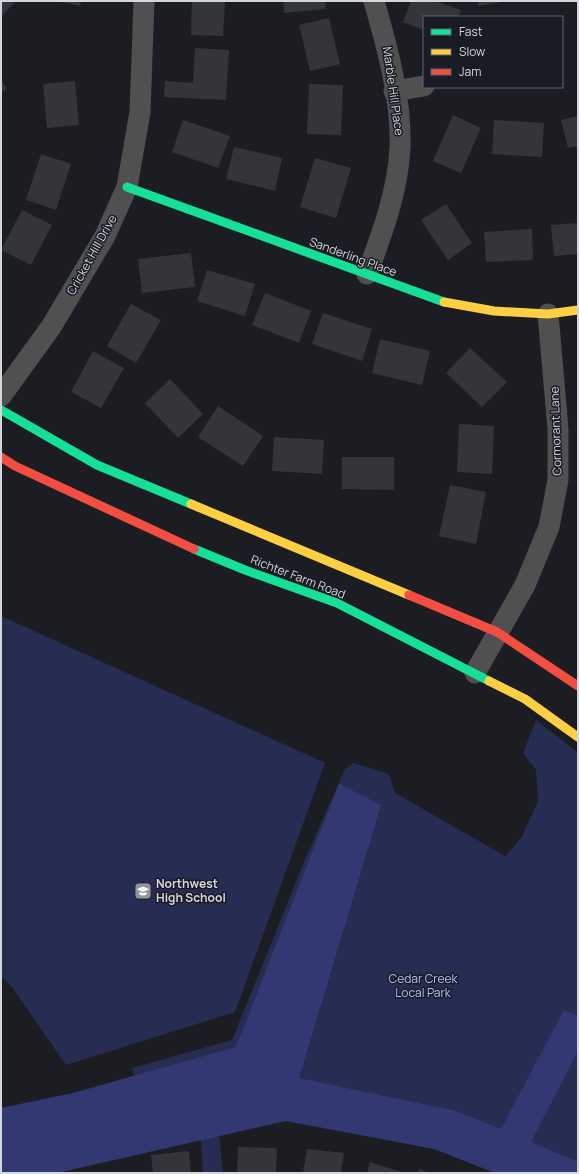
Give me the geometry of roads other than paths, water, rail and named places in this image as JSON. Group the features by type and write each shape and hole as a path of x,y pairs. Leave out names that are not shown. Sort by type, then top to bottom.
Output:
{"main road":[{"name":"Sanderling Place","path":"127,188 446,304 494,312 548,314 578,310"},
{"name":"Richter Farm Road","path":"1,410 97,465 497,632 578,686"},
{"name":"Richter Farm Road","path":"1,457 15,466 245,570 337,603 525,699 578,737"}],"street":[{"name":"Cricket Hill Drive","path":"1,396 51,328 105,236 127,188 140,112 144,1"},
{"name":"Marble Hill Place","path":"367,274 380,238 394,191 400,148 399,120 388,49 374,1"},
{"path":"394,91 423,86"},
{"name":"Cormorant Lane","path":"475,673 525,585 549,527 558,480 558,429 548,314"}],"place":[{"name":"Northwest High School","path":"143,891"}],"park label":[{"name":"Cedar Creek Local Park","path":"423,986"}]}
